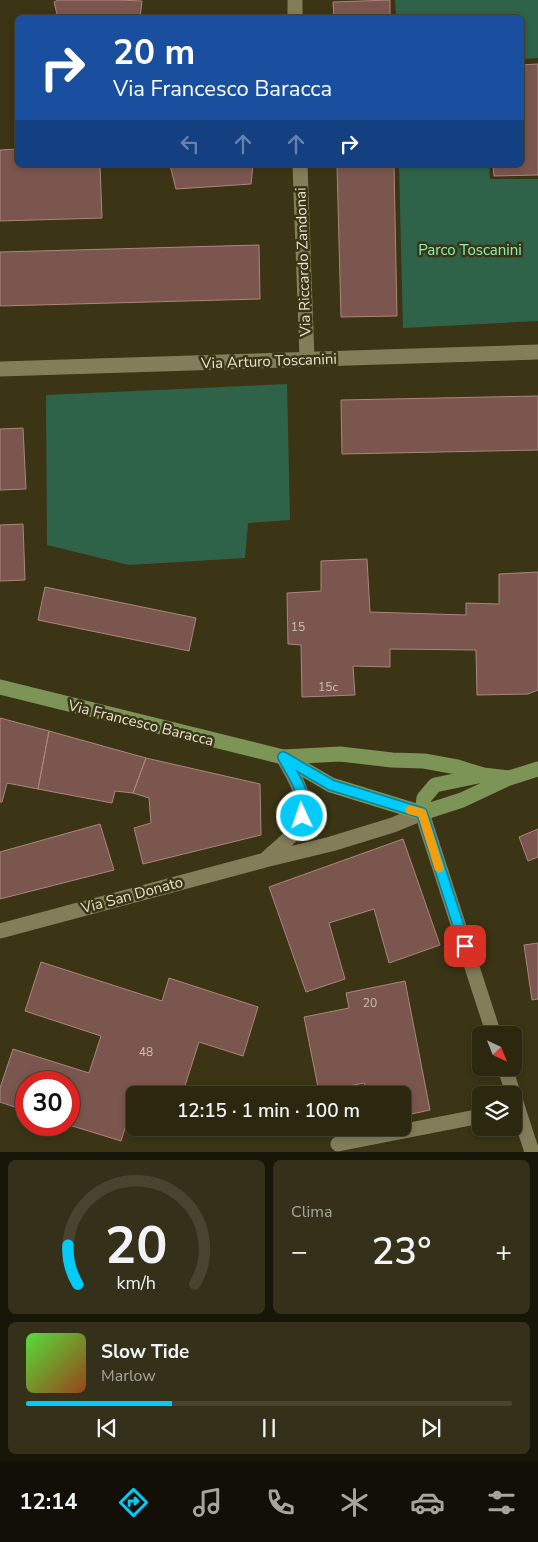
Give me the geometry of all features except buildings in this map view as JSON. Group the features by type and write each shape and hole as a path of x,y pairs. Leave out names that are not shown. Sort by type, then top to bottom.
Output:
{"main road":[{"name":"Via Francesco Baracca","path":"0,687 283,757 331,785 422,813 462,800 509,778 538,770"},
{"name":"Via Francesco Baracca","path":"283,757 340,754 392,760 424,761 457,767 483,775 509,778"},
{"name":"Via Francesco Baracca","path":"422,813 424,798 435,785 483,775"}],"street":[{"path":"295,0 295,15"},
{"name":"Via Riccardo Zandonai","path":"300,167 306,359"},
{"name":"Via Arturo Toscanini","path":"0,369 538,352"},
{"path":"265,860 295,832 304,810 300,787 283,757"},
{"path":"422,813 491,1026"},
{"name":"Via Francesco Baracca","path":"265,860 331,844 393,825 422,813"},
{"name":"Via San Donato","path":"0,931 265,860"},
{"path":"338,1144 472,1118"},
{"path":"522,1126 532,1152"}],"green space":[{"path":"395,0 538,0 538,58 524,59 524,15 396,15"},
{"name":"Parco Toscanini","path":"399,167 489,167 490,179 538,179 538,321 403,328"},
{"path":"287,384 290,520 248,523 245,558 129,565 47,545 46,395"}],"slow traffic":[{"path":"410,810 422,813 439,868"}],"route":[{"path":"302,816 304,805 300,787 283,757 331,785 422,813 465,946"}]}
